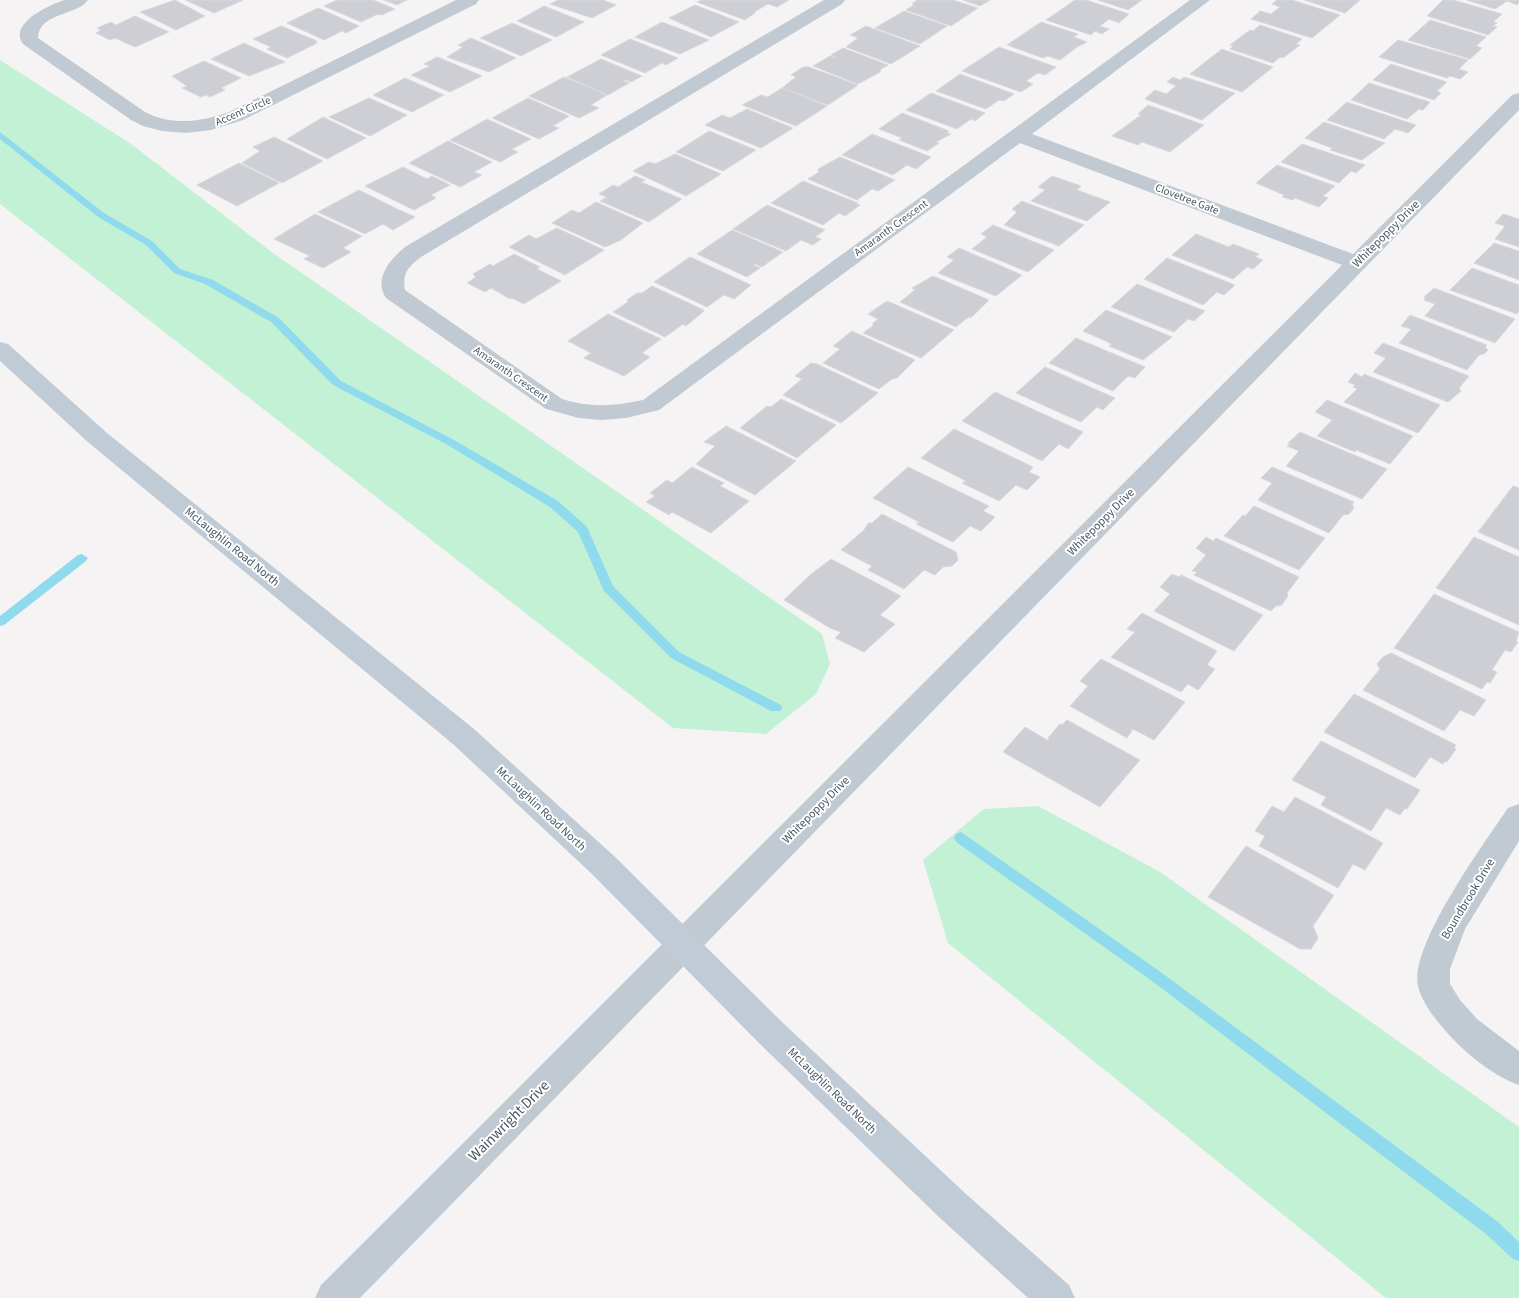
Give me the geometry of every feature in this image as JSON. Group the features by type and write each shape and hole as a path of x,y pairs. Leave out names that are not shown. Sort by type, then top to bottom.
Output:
{"main road":[{"name":"McLaughlin Road North","path":"0,349 98,438 464,737 603,865 771,1033 946,1200 1056,1298"}],"street":[{"name":"Accent Circle","path":"79,0 40,19 31,29 30,40 148,122 163,127 189,128 222,122 236,116 470,0"},
{"name":"Amaranth Crescent","path":"836,0 414,252 395,267 392,278 394,293 554,404 575,412 594,413 621,412 651,405 1201,0"},
{"name":"Whitepoppy Drive","path":"683,944 1357,263 1510,122 1519,99"},
{"name":"Clovetree Gate","path":"1018,134 1357,263"},
{"name":"Boundbrook Drive","path":"1519,816 1458,913 1441,946 1435,965 1434,985 1449,1012 1474,1038 1519,1070"},
{"name":"Wainwright Drive","path":"334,1298 683,944"}],"green space":[{"path":"0,60 131,144 273,253 822,634 830,664 816,694 766,734 673,728 0,204"},
{"path":"1038,806 1160,872 1519,1127 1519,1298 1386,1298 948,943 923,860 984,809"}],"building":[{"path":"175,0 205,16 176,30 140,12"},
{"path":"185,0 243,0 214,13"},
{"path":"337,0 373,0 395,9 361,22 324,6"},
{"path":"384,0 407,0 397,5"},
{"path":"558,0 603,0 616,5 592,18 550,4"},
{"path":"701,0 789,0 777,7 768,4 745,20 697,2"},
{"path":"917,0 953,0 978,8 951,26 906,10 914,5 912,4"},
{"path":"963,0 990,0 980,6"},
{"path":"1075,0 1086,0 1129,14 1119,23 1109,19 1100,26 1109,29 1102,34 1095,31 1091,35 1046,20"},
{"path":"1098,0 1142,0 1128,10"},
{"path":"1277,0 1292,0 1340,15 1312,38 1251,19 1260,11 1271,14 1280,7 1272,4"},
{"path":"1304,0 1360,0 1345,13"},
{"path":"1443,0 1453,0 1502,14 1493,22 1497,23 1493,26 1497,27 1488,35 1427,16"},
{"path":"1467,0 1519,0 1519,3 1517,5 1507,1 1495,9"},
{"path":"695,5 739,22 711,37 669,18"},
{"path":"544,6 584,22 556,37 517,21"},
{"path":"318,8 359,26 346,33 342,31 324,40 287,23"},
{"path":"904,11 947,26 920,44 875,28"},
{"path":"135,16 169,32 135,47 115,38 110,40 96,33 101,30 97,28 111,22 116,25"},
{"path":"1430,20 1486,37 1476,46 1482,48 1470,59 1408,40"},
{"path":"662,22 709,40 680,54 635,37"},
{"path":"1041,22 1078,34 1074,37 1087,42 1060,60 1047,56 1043,58 1007,45"},
{"path":"512,23 552,40 521,56 480,38"},
{"path":"1260,25 1302,39 1296,44 1300,45 1273,63 1230,49 1233,46 1230,45"},
{"path":"281,26 317,41 315,42 317,43 287,58 267,49 271,47 253,39"},
{"path":"866,26 920,46 891,64 846,47 858,38 850,35"},
{"path":"471,38 516,58 489,72 447,57 463,47 458,45"},
{"path":"630,39 678,58 666,65 662,63 645,73 601,55"},
{"path":"1398,40 1468,60 1459,69 1468,72 1460,79 1450,76 1447,78 1379,57"},
{"path":"244,43 285,62 249,76 211,59"},
{"path":"999,47 1056,67 1045,75 1038,73 1026,81 1033,84 1021,92 962,71"},
{"path":"843,48 888,65 881,69 880,72 858,84 813,66 830,56 836,58 831,55"},
{"path":"1222,49 1273,67 1242,92 1190,74"},
{"path":"437,57 482,76 450,92 411,75 430,66 424,64"},
{"path":"601,59 642,76 631,82 623,81 629,83 608,95 567,77"},
{"path":"204,61 241,78 221,88 225,90 210,97 206,95 201,97 182,88 187,86 172,76"},
{"path":"1391,64 1447,82 1437,91 1441,93 1434,100 1373,80"},
{"path":"803,67 809,67 858,85 828,105 782,88 796,77 791,75"},
{"path":"960,74 1014,94 1004,101 999,100 986,109 936,91"},
{"path":"564,77 607,95 591,105 599,108 579,118 529,96"},
{"path":"1173,77 1180,80 1184,77 1235,93 1202,120 1145,99 1155,90 1166,94 1176,86 1167,82"},
{"path":"405,78 444,95 412,112 373,95"},
{"path":"1369,83 1430,102 1423,110 1419,109 1407,119 1351,100"},
{"path":"782,88 827,106 796,126 742,105 761,95 768,97"},
{"path":"931,93 985,113 975,121 971,119 957,129 906,110"},
{"path":"369,98 407,115 370,136 329,117"},
{"path":"528,98 569,116 553,126 559,128 539,139 492,118"},
{"path":"1347,102 1416,125 1408,133 1395,129 1384,139 1327,120"},
{"path":"1148,105 1204,125 1170,152 1142,142 1138,145 1112,136 1141,115 1138,114"},
{"path":"747,109 793,128 761,148 705,125 722,115 730,118"},
{"path":"902,113 949,131 947,133 951,134 936,142 939,143 927,151 899,140 902,138 879,129"},
{"path":"323,117 366,138 327,159 287,139"},
{"path":"487,119 531,139 512,149 518,152 500,162 450,140"},
{"path":"1324,122 1385,143 1362,160 1330,150 1332,148 1305,138"},
{"path":"709,131 756,150 723,171 676,152"},
{"path":"872,134 931,157 916,169 907,165 893,175 842,155"},
{"path":"274,137 323,161 282,183 242,163 260,151 253,147"},
{"path":"448,141 492,162 474,172 482,175 460,187 409,163"},
{"path":"1302,144 1365,165 1356,173 1351,171 1339,183 1281,162"},
{"path":"675,154 721,174 686,196 633,171 649,162 655,164"},
{"path":"840,157 895,180 878,191 872,189 857,200 808,179 819,172 818,169"},
{"path":"239,163 279,183 237,206 197,185"},
{"path":"1277,165 1335,186 1323,196 1328,198 1319,207 1295,198 1293,200 1282,197 1284,195 1256,183"},
{"path":"403,167 427,179 432,176 450,185 431,195 436,198 414,210 365,186"},
{"path":"635,176 645,180 641,182 682,199 649,222 600,201 607,197 599,194 613,185 618,187"},
{"path":"1052,176 1081,186 1077,190 1110,202 1087,221 1031,201 1045,190 1038,187"},
{"path":"803,181 860,205 845,216 839,213 823,225 771,203"},
{"path":"359,190 415,217 393,230 383,224 365,234 318,212"},
{"path":"1022,201 1084,225 1059,246 1004,225 1017,212 1012,209"},
{"path":"596,202 643,223 621,240 605,247 552,223 572,210 579,213"},
{"path":"767,205 825,230 815,237 821,239 813,245 801,240 786,251 733,229"},
{"path":"315,214 362,236 343,248 351,252 323,268 304,259 310,256 274,239"},
{"path":"1503,214 1519,219 1519,247 1495,239 1505,226 1495,223"},
{"path":"993,225 1054,250 1028,272 972,249 987,237 981,234"},
{"path":"557,228 604,250 565,275 509,247 529,235 536,239"},
{"path":"732,230 783,252 762,267 753,265 760,268 747,277 697,254"},
{"path":"1196,234 1229,247 1233,244 1259,254 1255,257 1263,260 1253,269 1247,267 1233,279 1172,255"},
{"path":"1494,243 1519,251 1519,280 1474,263"},
{"path":"959,248 1022,275 996,296 938,273 954,260 947,257"},
{"path":"514,254 540,267 537,269 561,281 524,304 512,298 510,299 491,288 485,292 467,283 476,277 473,274 490,264 493,266"},
{"path":"690,257 751,285 734,299 724,295 707,307 654,282"},
{"path":"1167,258 1235,285 1224,295 1217,292 1203,305 1144,279"},
{"path":"1472,268 1519,285 1519,311 1517,314 1450,290"},
{"path":"933,276 989,300 972,317 967,318 956,327 900,302 915,290 912,288"},
{"path":"1137,284 1205,311 1194,321 1188,319 1174,332 1111,307"},
{"path":"652,286 704,311 686,326 683,324 665,337 613,312 637,293 642,293"},
{"path":"1434,288 1515,319 1495,343 1425,316 1435,304 1424,300 1426,297 1424,297"},
{"path":"887,301 954,330 921,358 863,333 874,325 872,324 878,319 868,314"},
{"path":"1106,310 1172,337 1143,360 1109,346 1112,344 1083,331"},
{"path":"608,314 661,339 642,353 650,357 624,376 584,358 591,353 568,341"},
{"path":"1410,315 1487,345 1485,347 1488,350 1484,354 1479,355 1467,370 1399,343 1411,329 1401,326"},
{"path":"852,331 915,360 897,378 892,379 879,389 823,363 840,349 833,346"},
{"path":"1076,338 1145,367 1135,378 1128,376 1113,391 1049,363"},
{"path":"1383,343 1469,376 1459,388 1461,391 1448,402 1373,372 1386,358 1374,353"},
{"path":"811,363 817,364 878,393 841,423 783,395 802,379 795,376"},
{"path":"1045,367 1115,398 1103,410 1097,407 1081,422 1016,393"},
{"path":"1355,373 1362,377 1364,374 1440,405 1418,433 1344,402 1357,389 1353,387 1355,385 1348,382"},
{"path":"995,392 1083,432 1068,449 1059,444 1042,461 962,421"},
{"path":"781,399 836,425 797,458 740,428 767,406 771,407"},
{"path":"1327,400 1413,436 1390,464 1356,450 1355,452 1317,436 1332,420 1315,412"},
{"path":"726,426 796,461 755,495 696,464 715,446 704,442"},
{"path":"954,429 1033,467 1029,472 1040,477 1027,490 1016,485 999,501 962,483 966,481 921,458"},
{"path":"1300,432 1387,469 1362,499 1286,466 1299,451 1287,446 1291,444 1288,443"},
{"path":"692,467 724,483 720,486 749,501 711,533 672,512 669,515 646,502 655,496 650,493 667,480 672,483"},
{"path":"908,467 989,506 983,511 995,517 981,531 970,526 953,542 916,524 919,522 873,498"},
{"path":"1272,467 1354,502 1352,505 1354,508 1349,514 1343,515 1329,533 1258,500 1272,483 1261,478"},
{"path":"1513,486 1519,488 1519,550 1478,532"},
{"path":"1254,506 1325,538 1299,570 1224,536"},
{"path":"882,514 956,552 958,560 952,566 943,567 935,575 924,570 904,589 868,570 872,566 841,550 864,530 868,523 872,523"},
{"path":"1206,537 1213,541 1216,538 1299,577 1287,593 1288,596 1282,605 1276,606 1271,611 1194,575 1197,572 1192,571 1206,555 1196,548"},
{"path":"1474,537 1519,557 1519,625 1436,588"},
{"path":"831,559 901,596 880,615 895,624 864,652 835,638 841,632 830,628 784,600 810,575"},
{"path":"1172,574 1179,577 1181,575 1263,615 1234,651 1154,611 1170,594 1160,587"},
{"path":"1434,594 1519,632 1516,641 1518,642 1511,652 1505,650 1492,670 1497,672 1490,683 1487,682 1482,689 1394,648"},
{"path":"1142,613 1217,651 1207,665 1215,669 1198,690 1188,684 1181,692 1111,657 1135,632 1127,629"},
{"path":"1391,653 1486,700 1474,716 1460,710 1444,731 1363,690 1380,669 1377,664 1383,657"},
{"path":"1101,659 1185,702 1154,740 1133,729 1127,738 1070,706 1088,686 1080,681"},
{"path":"1354,694 1456,745 1454,748 1456,749 1447,762 1445,761 1443,764 1430,757 1415,778 1324,732"},
{"path":"1067,720 1140,760 1100,807 1003,752 1025,727 1049,741 1048,738 1060,724 1062,725"},
{"path":"1321,741 1420,790 1407,809 1405,808 1400,815 1386,808 1371,831 1321,805 1326,797 1292,780"},
{"path":"1295,797 1383,843 1365,870 1353,864 1338,888 1259,846 1265,836 1255,831 1272,806 1284,812"},
{"path":"1246,846 1334,895 1313,926 1318,938 1311,949 1300,949 1208,897"}],"waterway":[{"path":"0,135 101,215 149,243 177,271 209,282 275,320 337,383 450,442 554,504 583,530 608,588 675,655 776,708"},
{"path":"0,622 82,558"},
{"path":"961,838 1157,977 1492,1228 1519,1253"}]}
